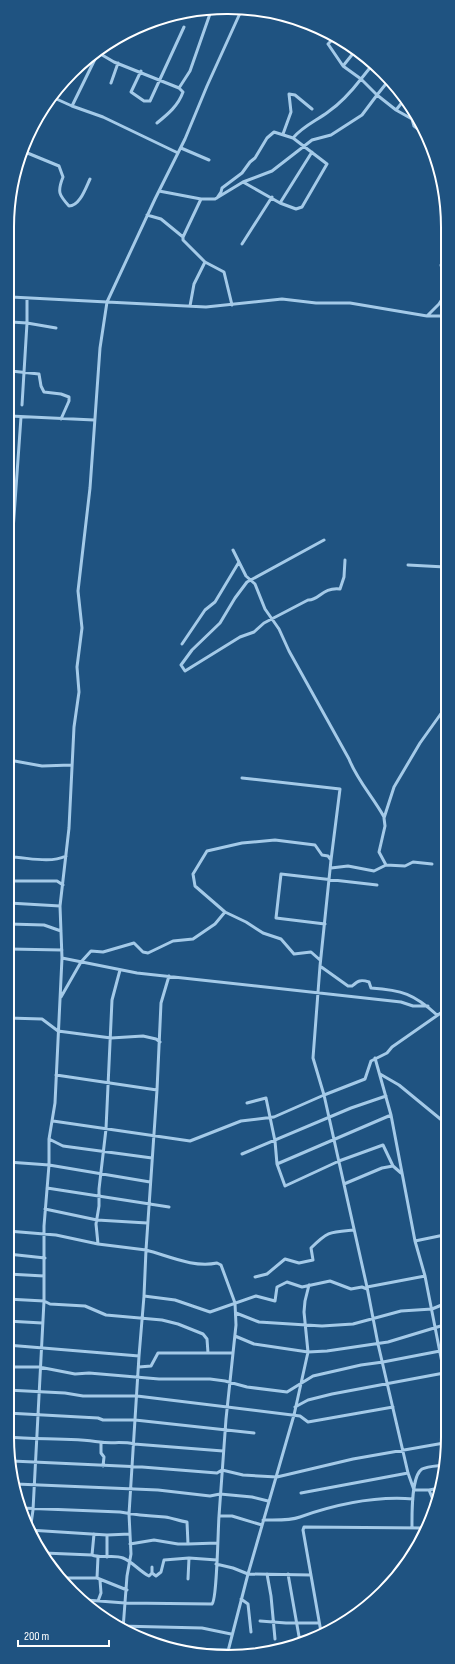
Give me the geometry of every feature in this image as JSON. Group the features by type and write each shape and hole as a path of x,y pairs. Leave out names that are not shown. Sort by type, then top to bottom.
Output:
{"street":[{"path":"31,1521 39,1367 44,1301 45,1209 49,1166 49,1139 53,1121 62,958 60,906 66,856 71,765 78,692 77,666 82,628 78,591 90,488 100,348 107,302 158,191 181,148 240,14"},
{"path":"179,88 190,71 210,15"},
{"path":"141,71 131,92 144,101 150,101 161,80 184,27"},
{"path":"331,41 328,44 343,66 361,79 377,95 396,110 410,118"},
{"path":"102,55 179,88 183,92 180,100 171,112 157,123"},
{"path":"343,66 352,55"},
{"path":"72,106 93,62"},
{"path":"111,83 118,63"},
{"path":"293,138 305,126 316,121 343,101 369,68"},
{"path":"158,191 201,199 215,199 243,182 272,172 312,140 331,135 362,115 386,85"},
{"path":"283,134 291,112 289,94 295,95 312,109"},
{"path":"56,100 103,117 178,152"},
{"path":"396,110 401,104"},
{"path":"215,199 221,192 222,188 228,182 235,180 255,158 267,138 274,132 293,138 328,164 302,207 296,209 280,203 272,197 243,182"},
{"path":"181,148 209,160"},
{"path":"280,203 312,152"},
{"path":"27,153 59,166 63,177 60,186 60,196 69,206 74,205 83,194 90,179"},
{"path":"242,244 272,197"},
{"path":"183,237 201,199"},
{"path":"148,215 161,219 183,237 197,256 224,272 232,305"},
{"path":"190,306 194,284 205,262"},
{"path":"14,297 206,307 282,299 316,303 350,303 427,316 441,316"},
{"path":"22,405 27,298"},
{"path":"427,316 441,301"},
{"path":"14,322 56,328"},
{"path":"14,371 39,374 41,386 44,392 61,394 69,397 70,401 61,419"},
{"path":"14,416 94,420"},
{"path":"14,516 21,416"},
{"path":"324,540 250,580 235,598 220,623 200,641 184,660 181,665 186,672 272,619 308,600 314,599 330,588 340,589 344,576 345,560"},
{"path":"233,550 246,576 255,584 265,609 349,758 354,771 379,807 384,817 385,826 379,852 386,865"},
{"path":"182,644 205,610 215,602 239,562"},
{"path":"408,564 441,567"},
{"path":"384,817 394,787 401,774 441,714"},
{"path":"14,761 42,766 71,765"},
{"path":"242,778 340,789 331,860 329,894 320,960 319,992 313,1058 330,1118 378,1344 408,1473 414,1490"},
{"path":"320,960 311,952 296,955 281,939 263,933 246,922 225,912 210,897 198,890 194,884 193,874 209,850 242,844 284,841 315,845 322,855 328,856 331,860"},
{"path":"14,856 59,859 66,856"},
{"path":"59,859 65,864"},
{"path":"331,868 348,866 374,871 386,865 405,866 413,862 432,864"},
{"path":"325,924 276,918 281,874 377,884"},
{"path":"14,881 57,881 63,885"},
{"path":"14,903 60,906"},
{"path":"60,997 81,962 91,950 103,952 134,943 143,952 148,954 173,941 193,939 214,924 225,912"},
{"path":"14,924 44,925 61,931"},
{"path":"14,949 62,950"},
{"path":"62,958 120,970 319,992 400,1002 413,1006 428,1006"},
{"path":"320,966 348,986 352,986 357,981 364,980 368,982 371,988 411,995 428,1006 437,1015"},
{"path":"98,1244 97,1220 106,1129 112,1000 120,970"},
{"path":"123,1622 130,1561 129,1514 138,1396 141,1319 144,1296 148,1205 154,1137 161,1003 169,976"},
{"path":"53,1121 154,1137 190,1141 241,1121 274,1117 364,1079 370,1061 387,1053 392,1047 441,1012"},
{"path":"14,1018 42,1019 58,1031 111,1038 143,1036 156,1039 160,1042"},
{"path":"375,1058 391,1115 415,1241 425,1276 441,1356"},
{"path":"380,1074 399,1085 441,1120"},
{"path":"56,1075 157,1090"},
{"path":"242,1154 330,1118 350,1108 386,1096"},
{"path":"247,1103 266,1098 275,1141 276,1164 285,1186 339,1161 383,1145 393,1166 401,1173"},
{"path":"276,1164 304,1154 334,1139 391,1115"},
{"path":"49,1139 63,1146 152,1158"},
{"path":"14,1163 49,1166 150,1182"},
{"path":"344,1184 382,1168 393,1166"},
{"path":"47,1188 148,1205 169,1207"},
{"path":"45,1209 97,1220 148,1223"},
{"path":"255,1277 267,1274 285,1259 300,1263 313,1260 311,1248 324,1234 353,1230"},
{"path":"14,1232 56,1235 98,1244 146,1250 194,1264 206,1265 217,1263 221,1265 235,1302 235,1336 223,1451 215,1598 212,1604 125,1603 91,1600"},
{"path":"415,1241 441,1236"},
{"path":"14,1255 45,1258"},
{"path":"14,1274 44,1276"},
{"path":"144,1296 175,1300 210,1312 235,1302 256,1296 275,1301 277,1286 287,1282 296,1286 330,1281 352,1289 362,1287 367,1288 425,1276"},
{"path":"211,1650 228,1650 231,1634 268,1501 277,1477 280,1461 294,1415 308,1352 305,1324 305,1301 310,1285"},
{"path":"14,1299 44,1301 50,1304 85,1306 106,1315 162,1320 178,1324 203,1334 207,1339 208,1353"},
{"path":"236,1313 259,1322 322,1326 352,1324 400,1311 432,1309 441,1305"},
{"path":"14,1322 42,1324"},
{"path":"235,1336 254,1344 308,1352 378,1344 398,1340 441,1326"},
{"path":"14,1345 139,1356"},
{"path":"14,1367 39,1367 75,1374 89,1373 210,1380 283,1392 300,1385 313,1376 360,1365 440,1351"},
{"path":"139,1367 151,1366 158,1353 233,1353"},
{"path":"295,1407 308,1400 332,1394 441,1374"},
{"path":"14,1390 38,1391 83,1396 138,1396 294,1415 300,1416 308,1422 393,1407"},
{"path":"14,1413 98,1418 103,1420 135,1420 254,1433"},
{"path":"14,1437 36,1437 101,1443 122,1442 223,1451"},
{"path":"101,1443 101,1453 104,1457 103,1466"},
{"path":"222,1470 243,1475 277,1477 353,1459 441,1444"},
{"path":"16,1461 103,1466 116,1464 132,1468 142,1467 218,1474 222,1470"},
{"path":"412,1528 412,1499 418,1473 426,1467 439,1466"},
{"path":"301,1493 408,1473"},
{"path":"19,1484 131,1489 210,1496 220,1494 252,1497 268,1501"},
{"path":"414,1490 435,1489"},
{"path":"429,1490 432,1498"},
{"path":"263,1520 286,1520 357,1503 412,1499"},
{"path":"27,1509 67,1509 120,1512 146,1517 165,1517 175,1521 187,1522 188,1544"},
{"path":"219,1516 232,1516 262,1525"},
{"path":"320,1629 303,1530 304,1527 420,1528"},
{"path":"36,1530 107,1535 130,1534"},
{"path":"92,1555 94,1534"},
{"path":"107,1535 107,1557"},
{"path":"130,1544 154,1540 178,1544 217,1543"},
{"path":"49,1553 92,1555 98,1557 117,1556 130,1561 149,1576 152,1573"},
{"path":"98,1557 98,1579 101,1593 98,1601"},
{"path":"152,1573 156,1576 158,1574 164,1560 190,1558 216,1562 248,1574 311,1575"},
{"path":"188,1579 190,1558"},
{"path":"152,1567 152,1573"},
{"path":"267,1574 275,1639"},
{"path":"288,1574 299,1638"},
{"path":"68,1578 98,1579 127,1590"},
{"path":"241,1599 248,1604 251,1632"},
{"path":"260,1621 274,1623 319,1622"},
{"path":"131,1627 202,1628 231,1634"}]}
